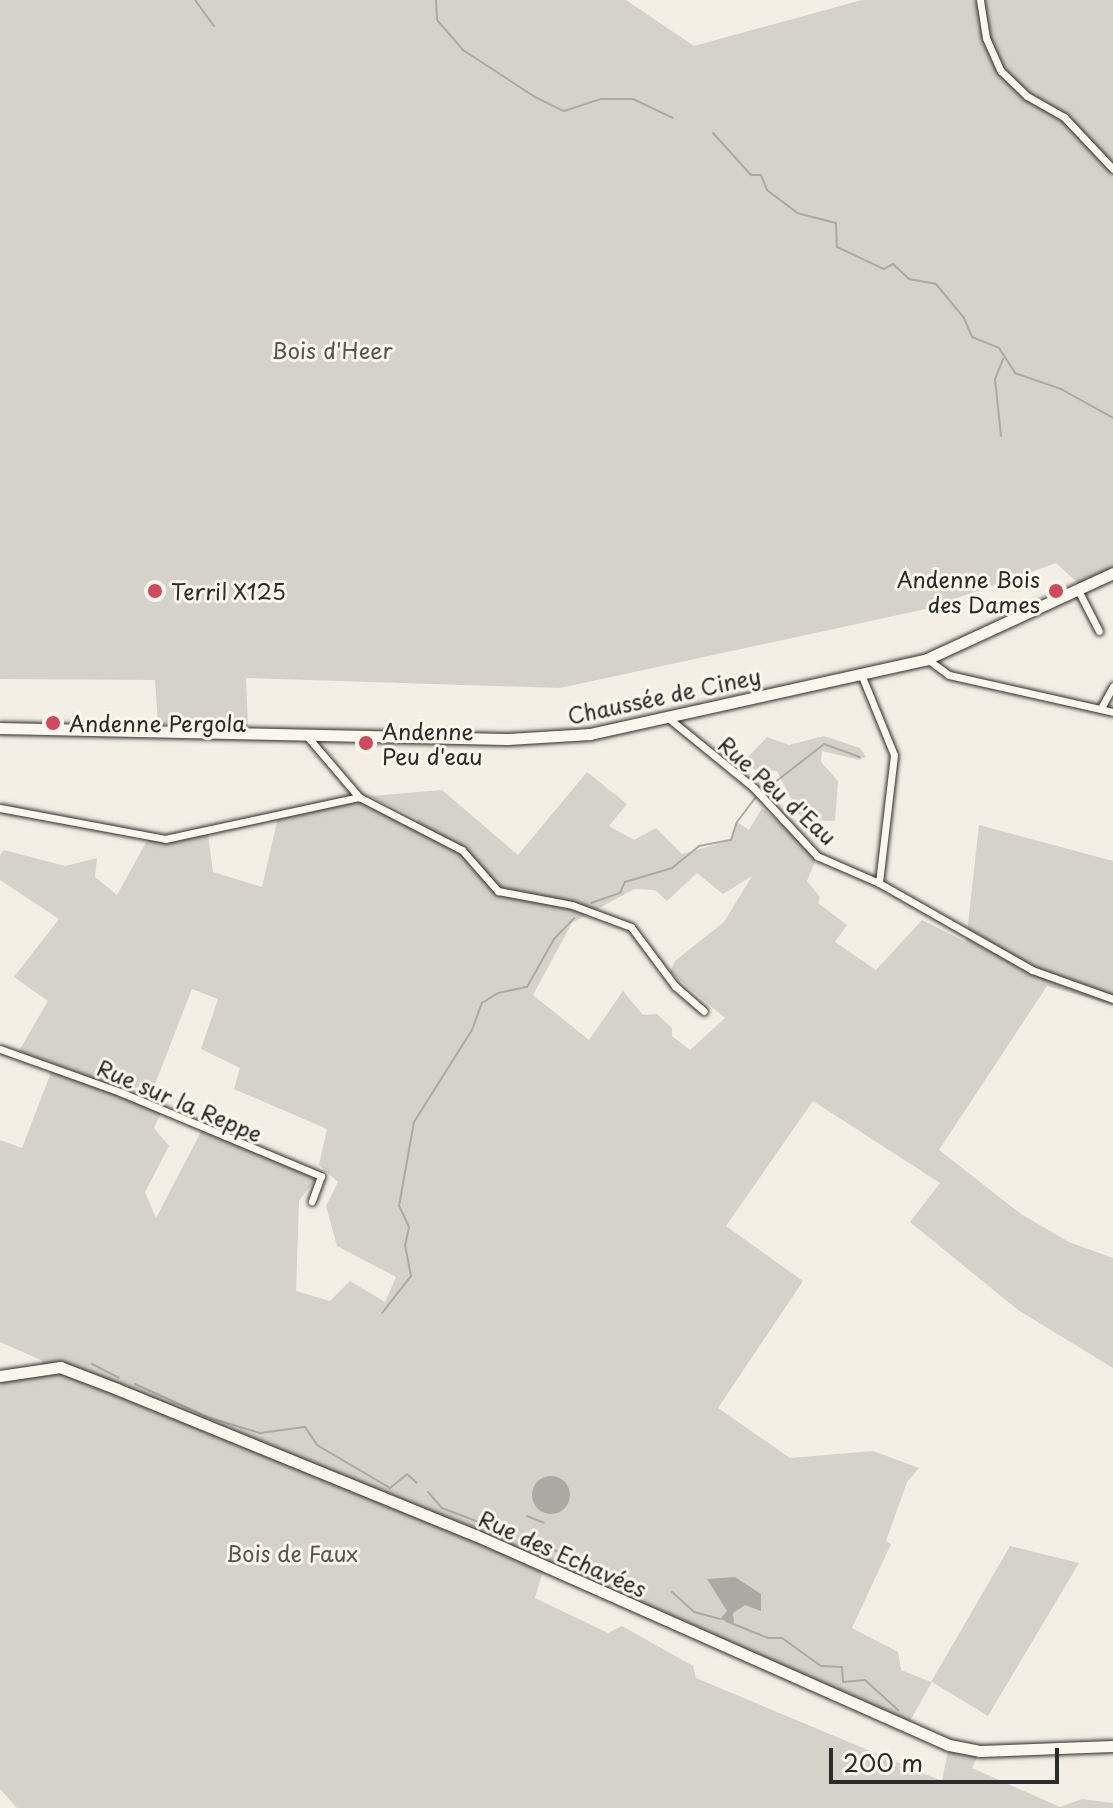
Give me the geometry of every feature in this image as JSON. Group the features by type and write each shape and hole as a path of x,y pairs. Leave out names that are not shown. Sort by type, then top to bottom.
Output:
{"street":[{"path":"980,0 986,38 1001,71 1027,96 1064,117 1113,169"},
{"name":"Chaussée de Ciney","path":"0,728 547,738 667,717 927,659 1113,573"},
{"path":"1078,590 1099,631"},
{"path":"927,659 949,675 1113,712"},
{"path":"861,674 894,755 879,883"},
{"path":"1101,708 1113,686"},
{"name":"Rue Peu d'Eau","path":"667,717 754,788 817,856 879,883 1032,970 1113,999"},
{"path":"306,735 359,797 462,850 498,891 572,905 631,927 675,986 704,1011"},
{"path":"0,808 165,839 359,797"},
{"name":"Rue sur la Reppe","path":"0,1049 157,1107 321,1176 312,1201"},
{"name":"Rue des Echavées","path":"0,1376 60,1367 117,1389 460,1529 949,1745 980,1751 1113,1746"}],"green space":[{"name":"Bois d'Heer","path":"0,0 626,0 694,46 862,0 1113,0 1113,570 1079,584 1056,563 926,609 560,688 246,678 248,727 158,724 155,680 0,679"},
{"path":"824,736 860,748 866,757 859,760 822,751 821,762 838,781 835,821 802,820 777,771 755,770 744,761 767,737 789,745"},
{"name":"Bois de Faux","path":"587,772 627,804 609,826 634,840 656,828 682,854 731,840 737,822 749,830 762,808 817,856 807,881 820,897 818,903 847,925 835,942 876,970 922,920 966,942 979,825 1113,861 1113,1005 1047,986 939,1150 1021,1214 1069,1242 1113,1258 1113,1368 1018,1310 910,1222 940,1183 813,1101 726,1226 803,1281 718,1408 790,1458 873,1451 919,1468 907,1482 886,1541 891,1544 852,1628 898,1652 901,1670 931,1682 1010,1546 1079,1563 988,1716 932,1682 907,1726 544,1567 535,1598 608,1633 622,1626 693,1666 696,1678 942,1781 949,1745 980,1751 972,1768 1060,1807 1082,1799 1113,1803 1113,1808 17,1808 0,1789 0,1382 35,1375 43,1361 0,1342 0,1140 22,1148 52,1070 161,1113 154,1128 169,1146 145,1192 156,1218 202,1130 317,1177 299,1201 296,1291 330,1301 350,1281 385,1302 396,1277 337,1246 326,1206 338,1182 319,1165 327,1129 234,1089 240,1068 201,1049 218,999 192,989 155,1084 123,1090 19,1051 48,1001 14,977 59,919 0,880 0,855 4,850 65,866 97,858 95,877 117,895 148,839 169,843 208,834 213,872 262,887 278,817 360,802 416,829 418,819 371,796 442,790 518,855","holes":["697,873 723,894 752,876 724,922 675,961 670,972 725,1018 690,1050 672,1036 672,1028 657,1014 643,1015 623,991 589,1040 533,995 572,923 634,889 655,890 667,901"]}],"shaded area":[{"path":"551,1476 565,1481 570,1495 565,1509 551,1514 537,1509 532,1495 537,1481"},
{"path":"735,1577 761,1594 761,1611 745,1605 733,1613 734,1623 720,1619 727,1611 707,1579"}],"waterway":[{"path":"195,0 214,26"},
{"path":"436,0 437,20 463,50 535,97 564,111 602,99 633,99 673,118"},
{"path":"713,133 751,175 761,175 767,190 797,213 836,223 837,247 884,269 893,264 909,279 936,284 964,318 972,337 999,348 1015,373 1061,389 1113,418"},
{"path":"1001,436 995,379 1003,359"},
{"path":"765,790 824,744 860,757"},
{"path":"591,903 620,893 625,882 672,868 699,846 731,840 737,822 756,797"},
{"path":"382,1313 411,1276 405,1246 409,1227 399,1206 414,1122 472,1030 482,1003 498,993 527,987 554,939 574,918"},
{"path":"92,1364 119,1378"},
{"path":"135,1384 210,1418 260,1433 305,1427 317,1445 390,1488 407,1474 417,1483"},
{"path":"428,1492 442,1508 484,1524"},
{"path":"527,1516 544,1523"},
{"path":"554,1550 622,1583"},
{"path":"672,1592 694,1612 720,1619"},
{"path":"726,1621 768,1638 782,1638 821,1666 842,1667 843,1682 865,1680 898,1710"}],"place":[{"name":"Terril X125","path":"155,591"},
{"name":"Andenne Bois des Dames","path":"1056,591"},
{"name":"Andenne Pergola","path":"53,723"},
{"name":"Andenne Peu d'eau","path":"366,743"}]}
